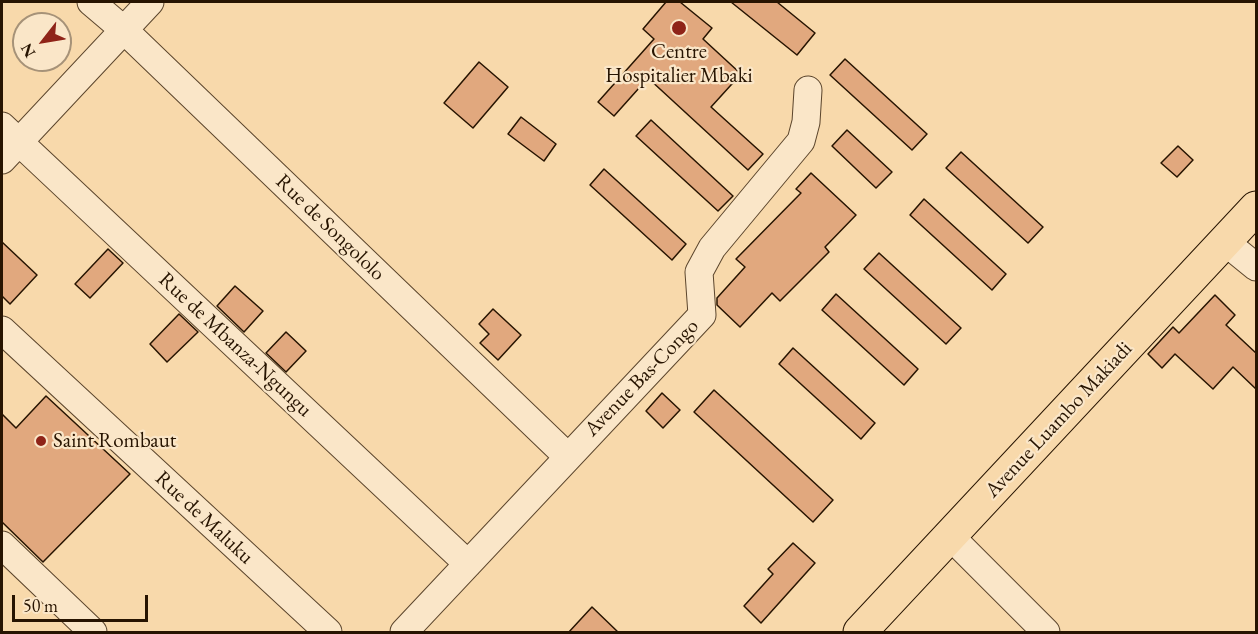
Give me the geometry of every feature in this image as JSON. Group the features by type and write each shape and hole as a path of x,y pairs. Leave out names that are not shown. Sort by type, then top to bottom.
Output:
{"main road":[{"name":"Avenue Luambo Makiadi","path":"860,633 1224,240 1257,208"}],"street":[{"name":"Rue de Songololo","path":"91,2 124,30 567,456"},
{"path":"7,143 150,2"},
{"name":"Avenue Bas-Congo","path":"404,633 567,456 702,315 699,272 712,248 801,141 806,122 808,90"},
{"name":"Rue de Mbanza-Ngungu","path":"7,143 468,564"},
{"path":"1224,240 1257,267"},
{"name":"Rue de Maluku","path":"2,330 328,633"},
{"path":"951,537 1046,633"},
{"path":"2,545 93,633"}],"building":[{"path":"666,2 680,2 712,28 703,39 741,74 711,107 763,154 748,170 648,78 614,116 598,102 654,39 643,29"},
{"path":"731,2 777,2 815,33 797,55"},
{"path":"845,59 927,134 912,150 830,75"},
{"path":"479,62 508,87 473,128 444,103"},
{"path":"521,117 556,144 544,161 508,134"},
{"path":"651,120 733,196 718,211 636,136"},
{"path":"847,130 892,172 876,188 832,146"},
{"path":"1178,146 1193,160 1177,177 1161,163"},
{"path":"961,152 1043,227 1028,243 946,168"},
{"path":"604,169 686,244 672,260 590,185"},
{"path":"811,173 856,215 825,247 829,252 780,301 772,293 740,327 717,305 717,298 745,267 736,259 801,193 796,189"},
{"path":"924,199 1006,274 992,290 910,215"},
{"path":"2,242 37,275 10,304 2,296"},
{"path":"108,249 123,263 90,298 75,284"},
{"path":"879,253 961,328 946,344 864,269"},
{"path":"235,286 263,311 244,332 217,306"},
{"path":"836,294 918,369 904,385 822,310"},
{"path":"1215,295 1235,315 1226,325 1257,354 1257,390 1233,367 1213,389 1175,354 1162,368 1148,354 1173,327 1179,333"},
{"path":"493,309 521,335 498,360 480,343 489,334 479,324"},
{"path":"179,314 198,332 167,362 150,344"},
{"path":"286,332 306,351 286,372 266,353"},
{"path":"793,348 875,423 861,439 779,364"},
{"path":"714,390 833,500 813,522 694,412"},
{"path":"662,393 680,410 663,428 646,411"},
{"path":"46,396 130,474 43,562 2,522 2,414 16,428"},
{"path":"793,543 815,563 761,623 744,606 773,574 768,569"},
{"path":"592,607 619,633 568,633"}],"place":[{"name":"Centre Hospitalier Mbaki","path":"679,28"},
{"name":"Saint Rombaut","path":"41,441"}]}
